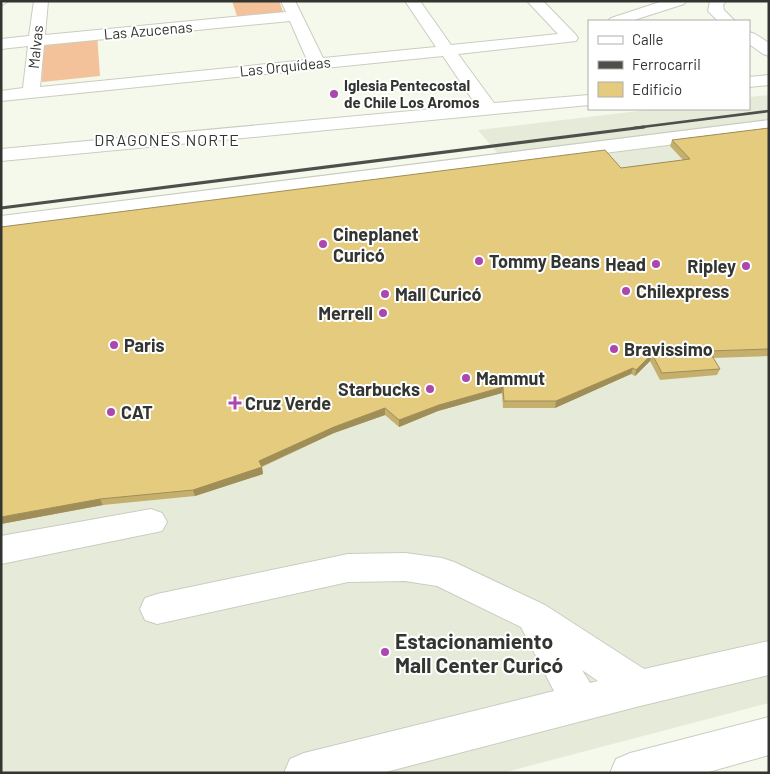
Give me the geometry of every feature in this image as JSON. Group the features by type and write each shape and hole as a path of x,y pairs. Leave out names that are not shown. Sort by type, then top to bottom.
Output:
{"street":[{"name":"Malvas","path":"31,93 35,41 41,1"},
{"path":"288,1 318,63"},
{"path":"412,1 489,110"},
{"name":"Las Orquídeas","path":"1,96 447,50 570,32 534,1"},
{"path":"619,20 680,1"},
{"path":"699,1 718,3 716,11 726,20"},
{"name":"Las Azucenas","path":"1,44 295,16"},
{"path":"750,38 769,51"},
{"path":"750,82 769,80"},
{"path":"1,155 588,100"},
{"path":"1,223 769,126"},
{"path":"1,550 151,522"},
{"path":"156,609 348,568 405,567 442,572 533,616 640,688"},
{"path":"533,616 581,704"},
{"path":"304,773 640,688 769,658"},
{"path":"630,773 769,736"}],"shaded area":[{"path":"232,1 279,1 284,14 238,19"},
{"path":"97,34 100,76 42,82 43,40"},
{"path":"769,95 769,120 498,154 478,130 648,110 750,110 750,97"},
{"path":"769,131 769,703 502,773 1,773 1,231"}],"building":[{"name":"Mall Curicó","path":"769,128 769,349 709,351 720,369 662,373 652,354 636,370 633,368 556,401 504,401 503,387 439,405 399,420 385,408 334,427 259,461 262,467 193,490 100,499 1,517 1,227 605,150 621,168 690,159 672,140"}],"railway":[{"path":"634,128 769,111"},
{"path":"1,208 644,127"}],"place":[{"name":"Iglesia Pentecostal de Chile Los Aromos","path":"334,94"},
{"name":"Cineplanet Curicó","path":"323,244"},
{"name":"Tommy Beans","path":"479,261"},
{"name":"Head","path":"656,264"},
{"name":"Ripley","path":"746,266"},
{"name":"Chilexpress","path":"626,291"},
{"name":"Mall Curicó","path":"385,294"},
{"name":"Merrell","path":"383,313"},
{"name":"Paris","path":"114,345"},
{"name":"Bravissimo","path":"614,349"},
{"name":"Mammut","path":"466,378"},
{"name":"Starbucks","path":"430,389"},
{"name":"Cruz Verde","path":"235,403"},
{"name":"CAT","path":"111,412"},
{"name":"Estacionamiento Mall Center Curicó","path":"385,652"}],"district":[{"name":"DRAGONES NORTE","path":"167,139"}]}
